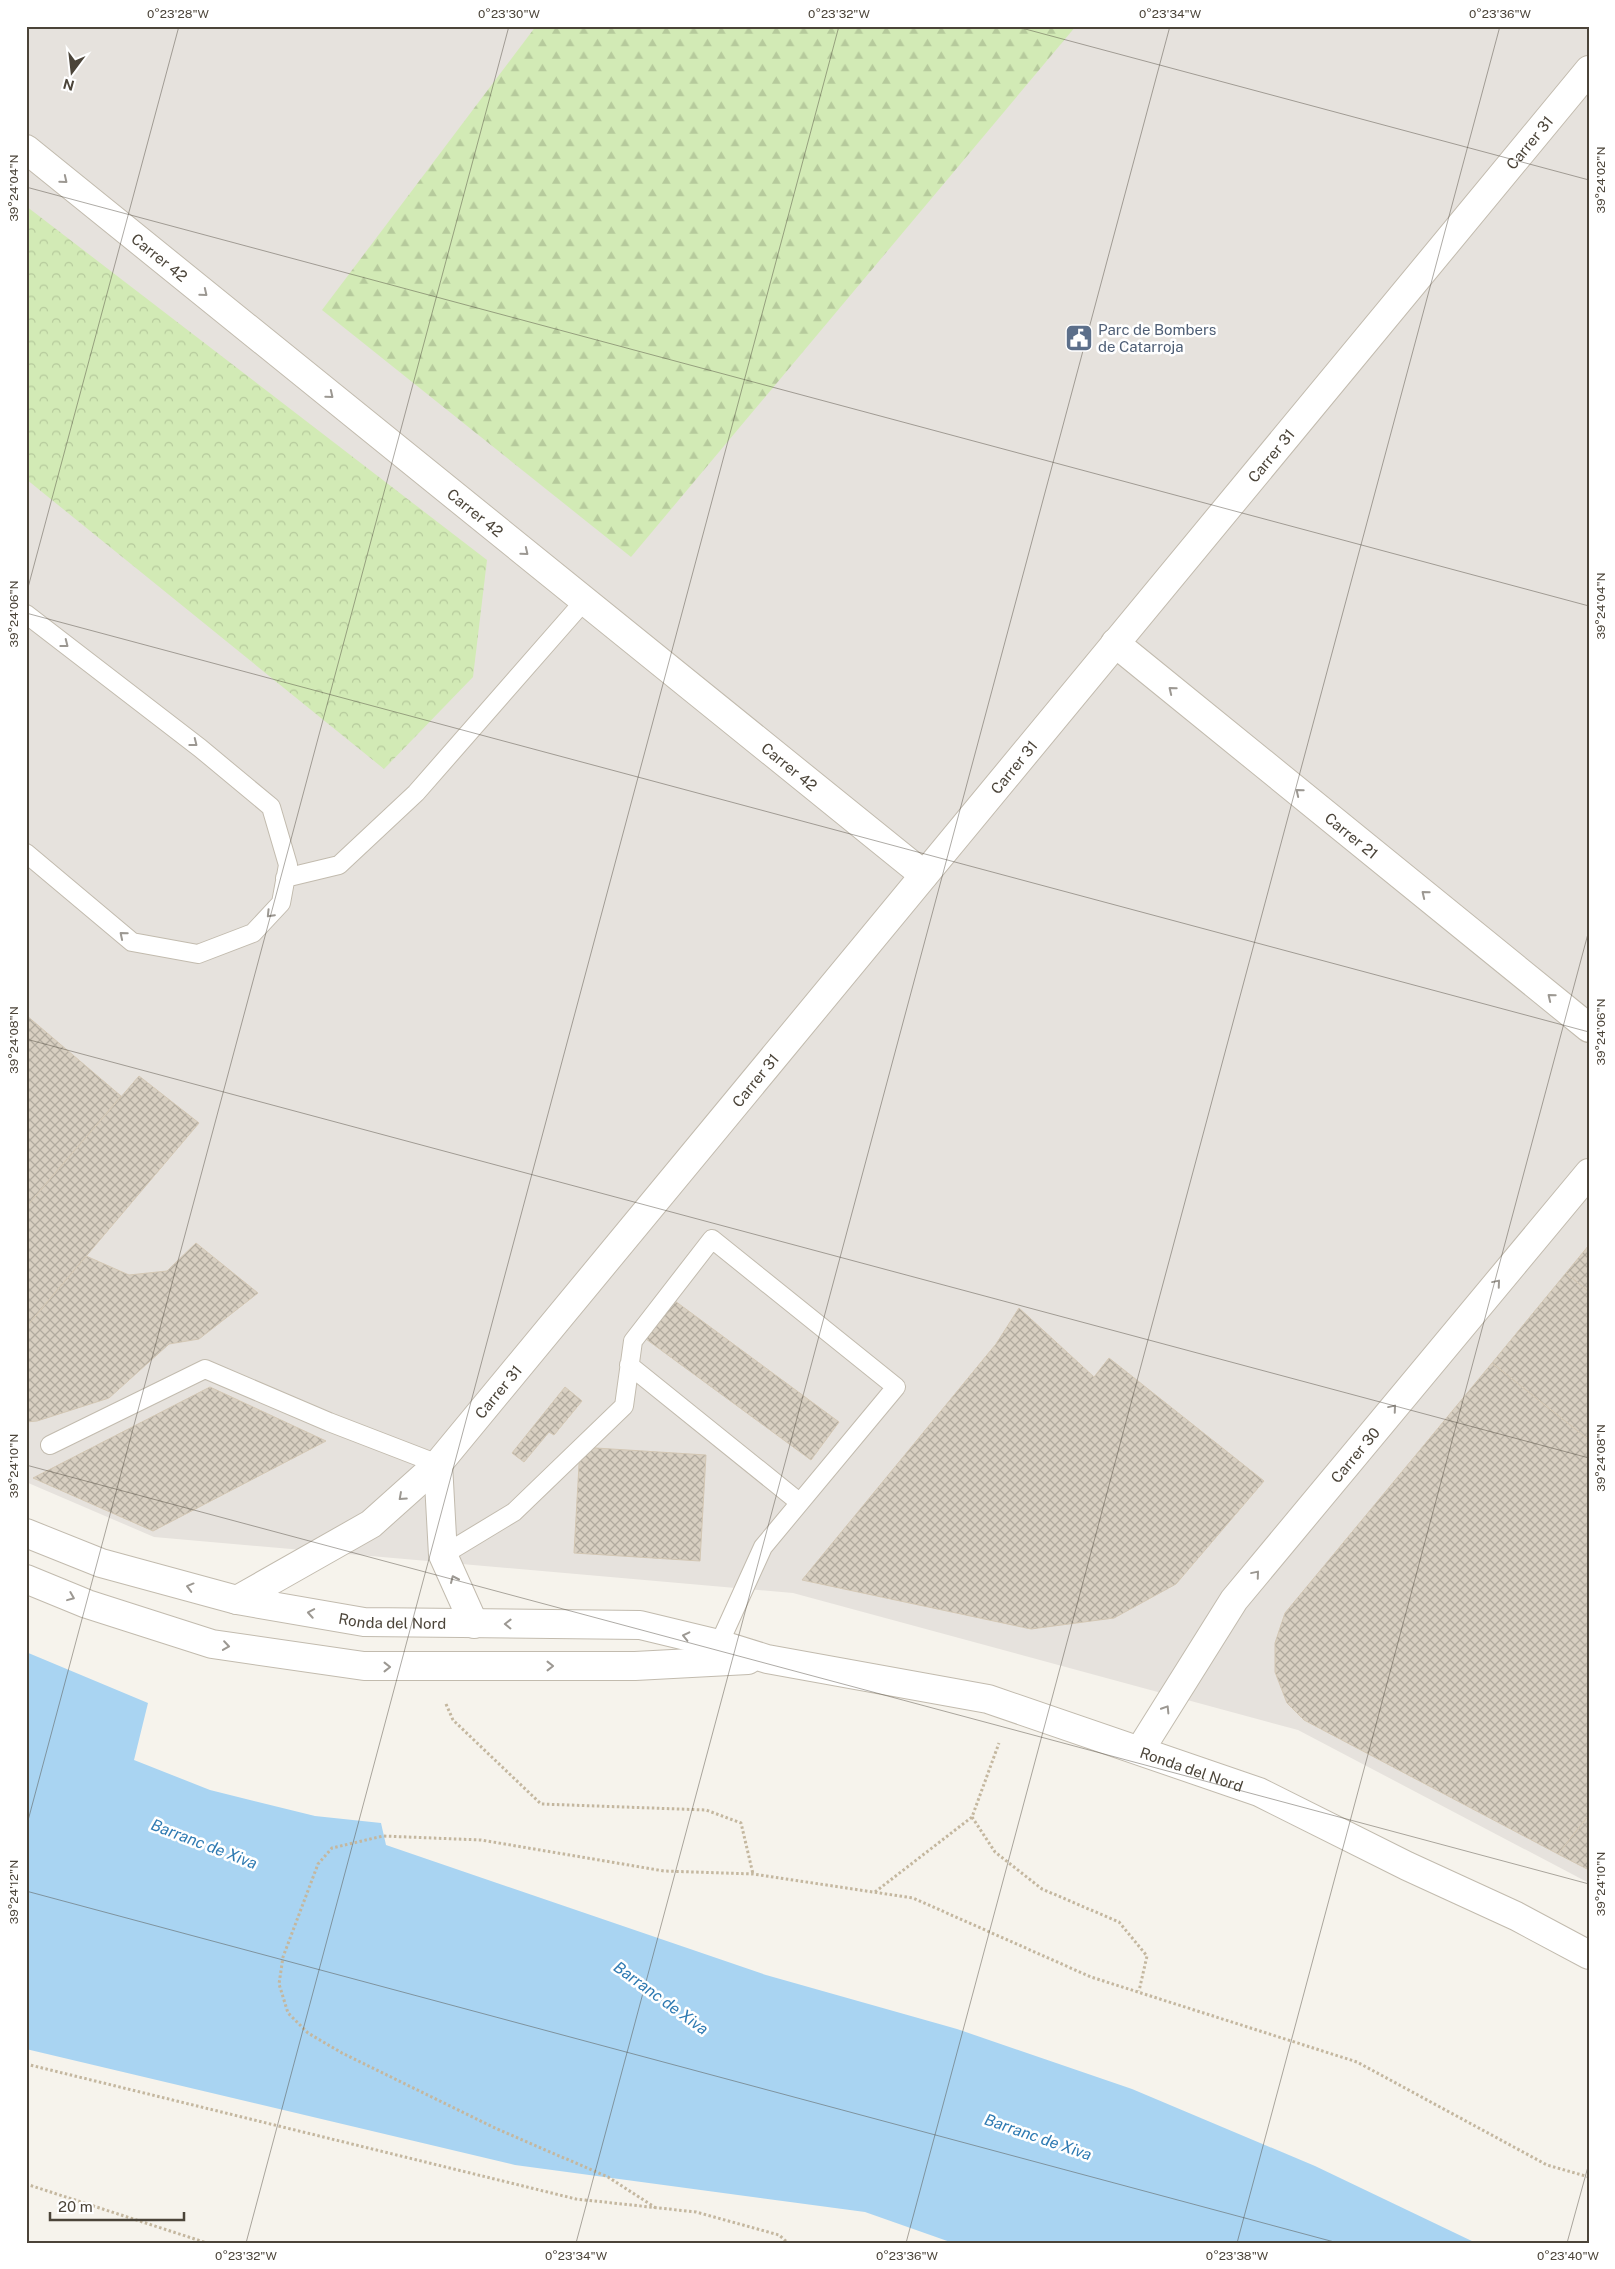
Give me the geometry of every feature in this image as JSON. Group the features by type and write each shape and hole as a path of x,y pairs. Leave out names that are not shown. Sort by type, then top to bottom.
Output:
{"street":[{"name":"Carrer 31","path":"237,1600 371,1524 438,1464 1589,70"},
{"name":"Carrer 42","path":"26,149 924,875"},
{"name":"Carrer 21","path":"1115,643 1589,1028"},
{"name":"Carrer 30","path":"1140,1750 1234,1600 1589,1173"},
{"path":"438,1464 443,1555 474,1624"},
{"name":"Ronda del Nord","path":"26,1533 101,1563 237,1600 364,1622 640,1626 719,1644 767,1659 988,1699 1259,1792 1408,1866 1516,1916 1589,1955"},
{"name":"Ronda del Nord","path":"26,1579 87,1604 212,1644 364,1666 636,1666 767,1659"}],"lane":[{"path":"285,878 339,865 416,793 584,600"},
{"path":"26,614 200,748 271,807 288,865 281,904 253,933 198,954 132,942 26,853"},
{"path":"443,1555 514,1512 624,1406 633,1341 712,1239 896,1387 763,1547 719,1644"},
{"path":"629,1365 800,1502"},
{"path":"50,1445 206,1369 329,1422 438,1464"}],"path":[{"path":"431,1667 453,1720 541,1804 706,1810 740,1822 753,1874"},
{"path":"875,1892 972,1817 1012,1707"},
{"path":"972,1817 995,1852 1042,1889 1119,1922 1147,1956 1139,1991"},
{"path":"656,2208 608,2176 497,2129 342,2053 308,2033 288,2013 278,1984 283,1957 318,1864 332,1848 383,1836 481,1840 664,1871 753,1874 913,1898 1090,1977 1139,1991 1357,2062 1548,2165 1589,2177"},
{"path":"26,2064 576,2199 696,2212 779,2235 788,2243"},
{"path":"26,2184 206,2243"}],"shaded area":[{"path":"26,26 1589,26 1589,1883 1298,1730 793,1593 154,1537 26,1482"}],"green space":[{"path":"536,26 1076,26 631,557 322,310"},
{"path":"26,206 487,560 473,677 384,769 26,479"}],"water":[{"name":"Barranc de Xiva","path":"26,1652 148,1703 134,1760 210,1790 315,1816 381,1823 386,1845 766,1975 957,2029 1132,2089 1315,2166 1476,2243 953,2243 865,2212 515,2165 26,2049"}],"building":[{"path":"26,1015 121,1096 26,1207"},
{"path":"139,1076 199,1123 26,1327 26,1207"},
{"path":"196,1243 258,1293 199,1339 169,1344 109,1398 37,1421 26,1422 26,1327 86,1256 129,1275 167,1271"},
{"path":"1589,1245 1589,1292 1566,1273"},
{"path":"1566,1273 1589,1292 1589,1440 1492,1363"},
{"path":"675,1301 839,1422 811,1460 646,1339"},
{"path":"1019,1308 1094,1377 1109,1358 1264,1481 1176,1584 1114,1618 1031,1629 802,1580 996,1344"},
{"path":"1492,1363 1589,1440 1589,1815 1558,1854 1304,1720 1287,1703 1275,1672 1275,1643 1285,1613"},
{"path":"210,1387 326,1441 153,1531 33,1478"},
{"path":"565,1387 582,1401 554,1435 549,1432 524,1462 512,1453"},
{"path":"580,1447 706,1455 700,1561 574,1553"},
{"path":"1589,1815 1589,1870 1558,1854"}],"place":[{"name":"Parc de Bombers de Catarroja","path":"1079,338"}]}
